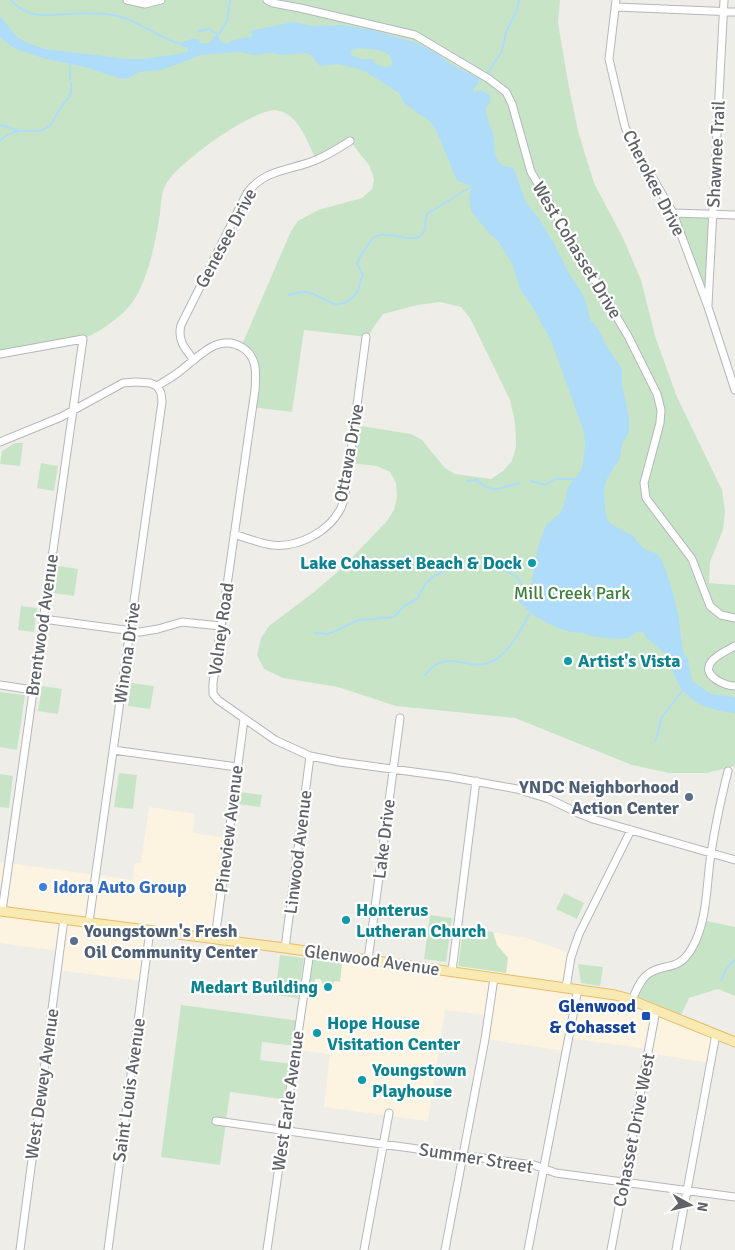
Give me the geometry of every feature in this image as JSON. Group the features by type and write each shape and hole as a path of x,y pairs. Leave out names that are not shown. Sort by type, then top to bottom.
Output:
{"main road":[{"name":"Glenwood Avenue","path":"1,911 310,951 615,995 632,1000 735,1042"}],"street":[{"path":"127,0 145,4 161,0"},
{"name":"Shawnee Trail","path":"708,308 724,0"},
{"name":"West Cohasset Drive","path":"270,2 415,35 503,88 509,98 531,172 628,336 657,394 661,410 660,423 644,483 646,498 692,559 710,606 721,615 735,618"},
{"path":"616,3 735,12"},
{"name":"Cherokee Drive","path":"616,3 609,59 625,127 673,213 708,308 735,390"},
{"name":"Genesee Drive","path":"194,360 181,342 179,334 181,325 247,193 258,180 268,174 316,160 350,141"},
{"path":"673,213 735,215"},
{"name":"Ottawa Drive","path":"234,534 271,545 296,543 313,536 337,515 345,496 348,481 366,337"},
{"name":"Brentwood Avenue","path":"0,354 83,339 1,911"},
{"name":"Volney Road","path":"157,386 178,373 215,345 231,343 247,351 252,357 256,368 255,390 213,683 213,694 218,700 275,740 310,756 476,781 535,794 550,799 579,814 735,860"},
{"path":"0,442 72,412 123,383 150,382 157,386"},
{"name":"Winona Drive","path":"89,922 162,402 161,392 157,386"},
{"path":"43,619 146,631 187,622 221,626"},
{"path":"735,646 712,660 709,668 710,673 715,679 726,685 735,686"},
{"path":"0,686 33,690"},
{"name":"Lake Drive","path":"368,960 400,718"},
{"name":"Pineview Avenue","path":"214,939 244,719"},
{"path":"113,750 237,767"},
{"name":"Linwood Avenue","path":"285,948 310,756"},
{"path":"632,1000 646,975 676,964 691,950 701,926 711,854 728,771"},
{"path":"452,971 476,781"},
{"path":"566,988 574,946 631,830"},
{"name":"West Dewey Avenue","path":"20,1250 64,919"},
{"name":"Saint Louis Avenue","path":"108,1250 150,930"},
{"name":"West Earle Avenue","path":"266,1250 310,951"},
{"path":"445,1250 485,1039 494,978"},
{"path":"528,1250 578,989"},
{"name":"Cohasset Drive West","path":"611,1250 656,1010"},
{"path":"676,1250 716,1034"},
{"path":"364,1250 389,1113"},
{"name":"Summer Street","path":"216,1121 534,1165 556,1173 735,1197"}],"shaded area":[{"path":"149,807 195,814 193,833 228,838 215,939 150,931 143,981 57,970 59,951 0,943 0,862 133,880 135,863 141,863"},
{"path":"460,927 527,938 572,954 567,988 615,995 716,1034 711,1063 648,1053 648,1049 569,1038 566,1051 485,1039 488,1015 445,1010 428,1121 324,1107 330,1054 295,1050 310,951 451,971"}],"green space":[{"name":"Mill Creek Park","path":"0,0 560,0 558,23 568,82 578,131 594,183 623,238 641,280 656,339 677,397 722,490 725,511 723,530 710,562 709,583 735,585 735,766 707,773 669,773 632,765 515,718 396,706 338,687 283,678 264,669 257,655 261,638 269,626 341,569 386,522 394,510 397,498 396,483 390,472 377,466 350,463 355,425 411,434 422,440 445,468 455,474 491,479 503,471 512,461 516,447 515,422 510,400 470,318 461,307 440,302 418,305 383,314 368,337 304,330 292,412 252,407 256,368 241,347 291,231 298,221 318,210 362,198 372,189 374,179 369,165 350,141 316,160 296,122 285,113 275,110 248,119 232,128 199,151 166,184 162,195 158,226 149,266 139,292 132,303 115,320 82,339 0,354"},
{"path":"673,213 713,214 708,307"},
{"path":"15,443 23,443 20,466 0,464 2,451"},
{"path":"41,463 58,466 54,491 37,488"},
{"path":"58,566 78,569 74,596 54,593"},
{"path":"21,606 37,608 34,632 18,630"},
{"path":"131,683 154,686 150,709 128,706"},
{"path":"42,686 62,689 58,714 38,711"},
{"path":"0,692 25,695 17,750 0,747"},
{"path":"119,773 137,775 133,809 114,807"},
{"path":"0,774 13,776 9,808 0,807"},
{"path":"240,792 262,795 260,807 238,804"},
{"path":"564,893 584,903 577,919 556,909"},
{"path":"430,915 452,918 446,962 424,959"},
{"path":"702,920 735,927 735,996 718,989 689,998 679,1019 632,1000 643,978 687,956"},
{"path":"463,928 493,932 497,945 508,958 506,973 458,966"},
{"path":"280,955 304,958 298,998 275,995"},
{"path":"313,959 342,963 340,982 335,981 332,985 323,984 320,979 315,979 314,985 318,986 317,988 309,987"},
{"path":"578,964 603,967 600,986 581,983"},
{"path":"181,1005 300,1021 296,1046 262,1042 260,1060 293,1064 288,1100 230,1092 220,1165 161,1157"}],"water":[{"path":"0,16 17,37 27,43 45,49 128,59 144,59 184,53 188,51 188,48 181,46 180,43 198,39 201,44 209,43 217,34 221,42 227,44 230,41 253,36 250,31 293,22 312,26 341,25 372,30 417,43 439,55 452,65 479,78 479,83 474,88 474,92 481,90 490,95 490,102 486,107 486,111 493,134 497,159 500,164 513,168 515,171 526,203 538,217 552,240 568,272 583,295 590,320 598,328 606,345 622,369 622,385 629,418 629,432 622,444 620,458 607,479 604,488 607,519 611,524 633,536 645,550 656,553 661,559 670,582 678,613 683,652 688,660 692,681 711,694 735,697 735,713 703,706 689,697 678,683 665,655 643,632 637,632 629,638 619,639 571,632 557,628 533,615 517,600 517,597 525,593 532,581 538,547 546,525 559,514 564,505 568,487 582,469 585,447 584,432 552,343 535,311 520,289 512,263 498,241 471,211 469,197 472,186 457,181 436,130 429,121 404,103 399,93 363,70 338,64 320,66 312,56 306,53 254,55 239,52 201,55 161,70 139,72 129,78 122,79 16,49 0,38","holes":["358,48 379,50 388,54 391,58 391,66 384,67 375,64 373,59 360,59 351,55 351,51"]}],"waterway":[{"path":"11,0 17,6 30,13 52,15 91,13 126,18 180,44"},
{"path":"219,34 227,21 230,0"},
{"path":"486,74 502,51 506,32 517,10 519,0"},
{"path":"198,31 209,29 217,34"},
{"path":"70,63 70,80"},
{"path":"0,141 6,136 19,131 37,131 48,127 69,96 71,83"},
{"path":"0,125 17,130"},
{"path":"289,295 303,292 309,293 335,304 342,304 349,300 357,293 363,275 357,263 374,237 380,235 408,238 419,237 424,231 427,214 472,186"},
{"path":"531,481 545,485 555,479 573,479"},
{"path":"467,481 477,480 492,489 519,483"},
{"path":"402,556 420,557 442,571"},
{"path":"314,633 328,634 359,620 394,617 404,606 417,599 426,583 434,576 444,571 469,568 489,559 497,562 503,569 517,577 522,584 524,593"},
{"path":"425,675 434,666 442,662 484,664 493,661 510,646 530,613"},
{"path":"656,740 662,717 683,690"},
{"path":"721,980 727,968 735,960"}],"place":[{"name":"Lake Cohasset Beach & Dock","path":"532,563"},
{"name":"Artist's Vista","path":"568,661"},
{"name":"YNDC Neighborhood Action Center","path":"689,797"},
{"name":"Idora Auto Group","path":"43,887"},
{"name":"Honterus Lutheran Church","path":"346,920"},
{"name":"Youngstown's Fresh Oil Community Center","path":"74,941"},
{"name":"Medart Building","path":"328,987"},
{"name":"Glenwood & Cohasset","path":"646,1016"},
{"name":"Hope House Visitation Center","path":"317,1033"},
{"name":"Youngstown Playhouse","path":"362,1080"}]}
